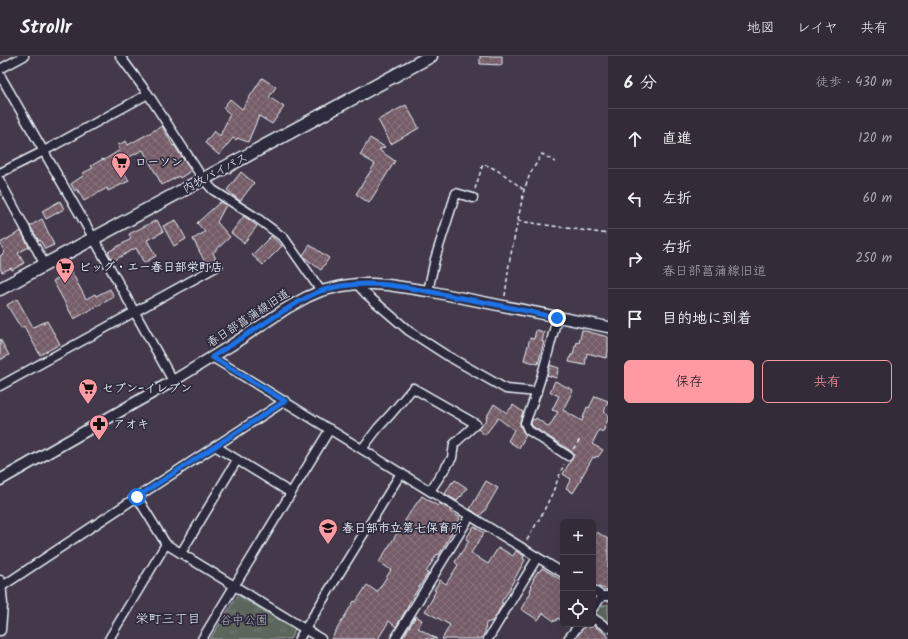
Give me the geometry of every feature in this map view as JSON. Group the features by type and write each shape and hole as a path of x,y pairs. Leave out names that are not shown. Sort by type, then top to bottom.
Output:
{"main road":[{"name":"内牧バイパス","path":"0,289 431,56"}],"street":[{"path":"0,69 24,56"},
{"path":"120,56 148,94 203,179 214,190 257,218 284,238 321,291"},
{"path":"0,75 173,381"},
{"path":"0,173 44,151 148,94"},
{"path":"0,181 45,265"},
{"path":"428,291 456,193 473,198"},
{"path":"0,386 218,266"},
{"path":"357,284 366,294 410,331 446,355 506,389 537,392"},
{"name":"春日部菖蒲線旧道","path":"0,480 173,381 287,308 321,291 357,284 380,284 428,291 608,327"},
{"path":"557,318 537,392 525,423 528,430 568,456"},
{"path":"212,357 560,571"},
{"path":"362,449 413,388 476,424 454,444 452,458 430,491"},
{"path":"0,630 2,605 0,584 285,401"},
{"path":"202,639 330,429"},
{"path":"215,446 291,493"},
{"path":"181,554 237,460"},
{"path":"299,639 401,474"},
{"path":"137,497 166,544 321,639"},
{"path":"395,639 470,516"},
{"path":"109,639 166,544"},
{"path":"488,639 537,558"},
{"path":"595,591 605,596 596,605"},
{"path":"596,620 608,628"},
{"path":"568,639 578,627"}],"path":[{"path":"503,306 509,264 524,190 530,174 542,154 555,162"},
{"path":"473,198 483,164 503,173 524,190"},
{"path":"518,221 608,234"},
{"path":"521,548 541,516 568,456 581,438"}],"green space":[{"name":"谷中公園","path":"238,595 295,630 290,639 210,639"},
{"path":"608,604 608,622 596,615 597,608"}],"building":[{"path":"480,56 502,56 502,65 480,64"},
{"path":"262,78 276,87 269,97 284,107 272,124 259,116 248,142 233,138 219,155 205,143 214,131 220,136 230,114 223,108 230,99 242,109"},
{"path":"406,105 419,128 391,144 378,120"},
{"path":"162,126 173,146 174,145 191,171 180,178 179,176 162,185 143,150 119,162 129,181 108,191 107,188 84,201 77,189 75,191 71,184 84,175 83,173 93,168 91,166 120,150 118,145 126,141 128,145"},
{"path":"370,138 385,147 379,150 395,161 369,203 356,194 375,164 360,155"},
{"path":"241,172 254,183 240,201 227,190"},
{"path":"60,201 64,209 46,219 42,211"},
{"path":"220,202 226,205 217,222 230,237 213,253 216,259 206,264 193,239 205,232 197,223"},
{"path":"244,216 257,226 244,243 231,233"},
{"path":"42,219 54,245 45,249 30,226"},
{"path":"157,220 163,232 147,240 156,256 144,263 136,248 113,261 108,252 131,239 129,234"},
{"path":"176,220 186,239 174,246 163,226"},
{"path":"21,231 29,247 18,253 24,263 12,270 11,268 2,272 0,268 0,256 5,253 0,243"},
{"path":"271,236 282,246 263,265 252,255"},
{"path":"310,245 329,258 321,270 303,255"},
{"path":"71,271 86,299 110,289 114,297 74,319 53,281"},
{"path":"17,299 33,327 47,321 60,344 40,355 24,326 21,328 7,305"},
{"path":"536,330 544,332 542,342 544,342 538,364 524,360 530,338 534,339"},
{"path":"582,330 608,337 608,352 606,358 587,353 585,365 569,362 577,342 579,343"},
{"path":"0,339 9,355 0,360"},
{"path":"550,365 559,368 556,378 547,375"},
{"path":"555,381 573,390 563,410 582,421 587,407 589,408 595,396 608,401 604,412 608,414 608,419 603,432 599,430 592,444 603,450 598,457 593,457 573,493 566,488 571,479 563,474 574,455 571,451 532,426 531,423 533,419 535,420 536,418 549,427 558,412 552,410 559,396 550,392"},
{"path":"494,404 507,413 513,405 523,412 520,425 526,435 519,448 508,441 514,430 498,418 485,435 478,429 487,419 486,418"},
{"path":"455,480 467,488 457,501 445,494 452,482 453,483"},
{"path":"486,481 498,488 484,512 480,516 470,509"},
{"path":"422,496 438,506 439,503 451,510 450,512 460,518 439,555 437,554 426,572 428,573 396,627 389,621 378,639 331,639 354,601 356,602 367,585 377,592 391,570 379,562"},
{"path":"474,526 484,533 471,553 488,564 498,548 513,556 516,551 524,556 523,559 525,560 511,587 501,602 503,603 493,621 486,623 485,632 481,639 442,639 450,625 425,611 434,596 436,591 434,590 440,580 446,584 458,565 455,562 469,541 466,539"},
{"path":"597,532 608,539 608,590 596,586"},
{"path":"542,568 560,579 560,620 558,618 554,621 543,613 538,620 521,609 531,592 533,579 538,571 539,572"},
{"path":"416,616 422,620 418,628 437,639 402,639"},
{"path":"584,627 596,627 608,636 608,639 575,639"}],"place":[{"name":"ローソン","path":"121,179"},
{"name":"ビッグ・エー春日部栄町店","path":"65,284"},
{"name":"セブン-イレブン","path":"88,405"},
{"name":"アオキ","path":"99,441"},
{"name":"春日部市立第七保育所","path":"328,545"}],"district":[{"name":"栄町三丁目","path":"168,618"}],"route":[{"path":"137,497 285,401 212,357 287,308 321,291 357,284 388,285 428,291 557,318"}]}
